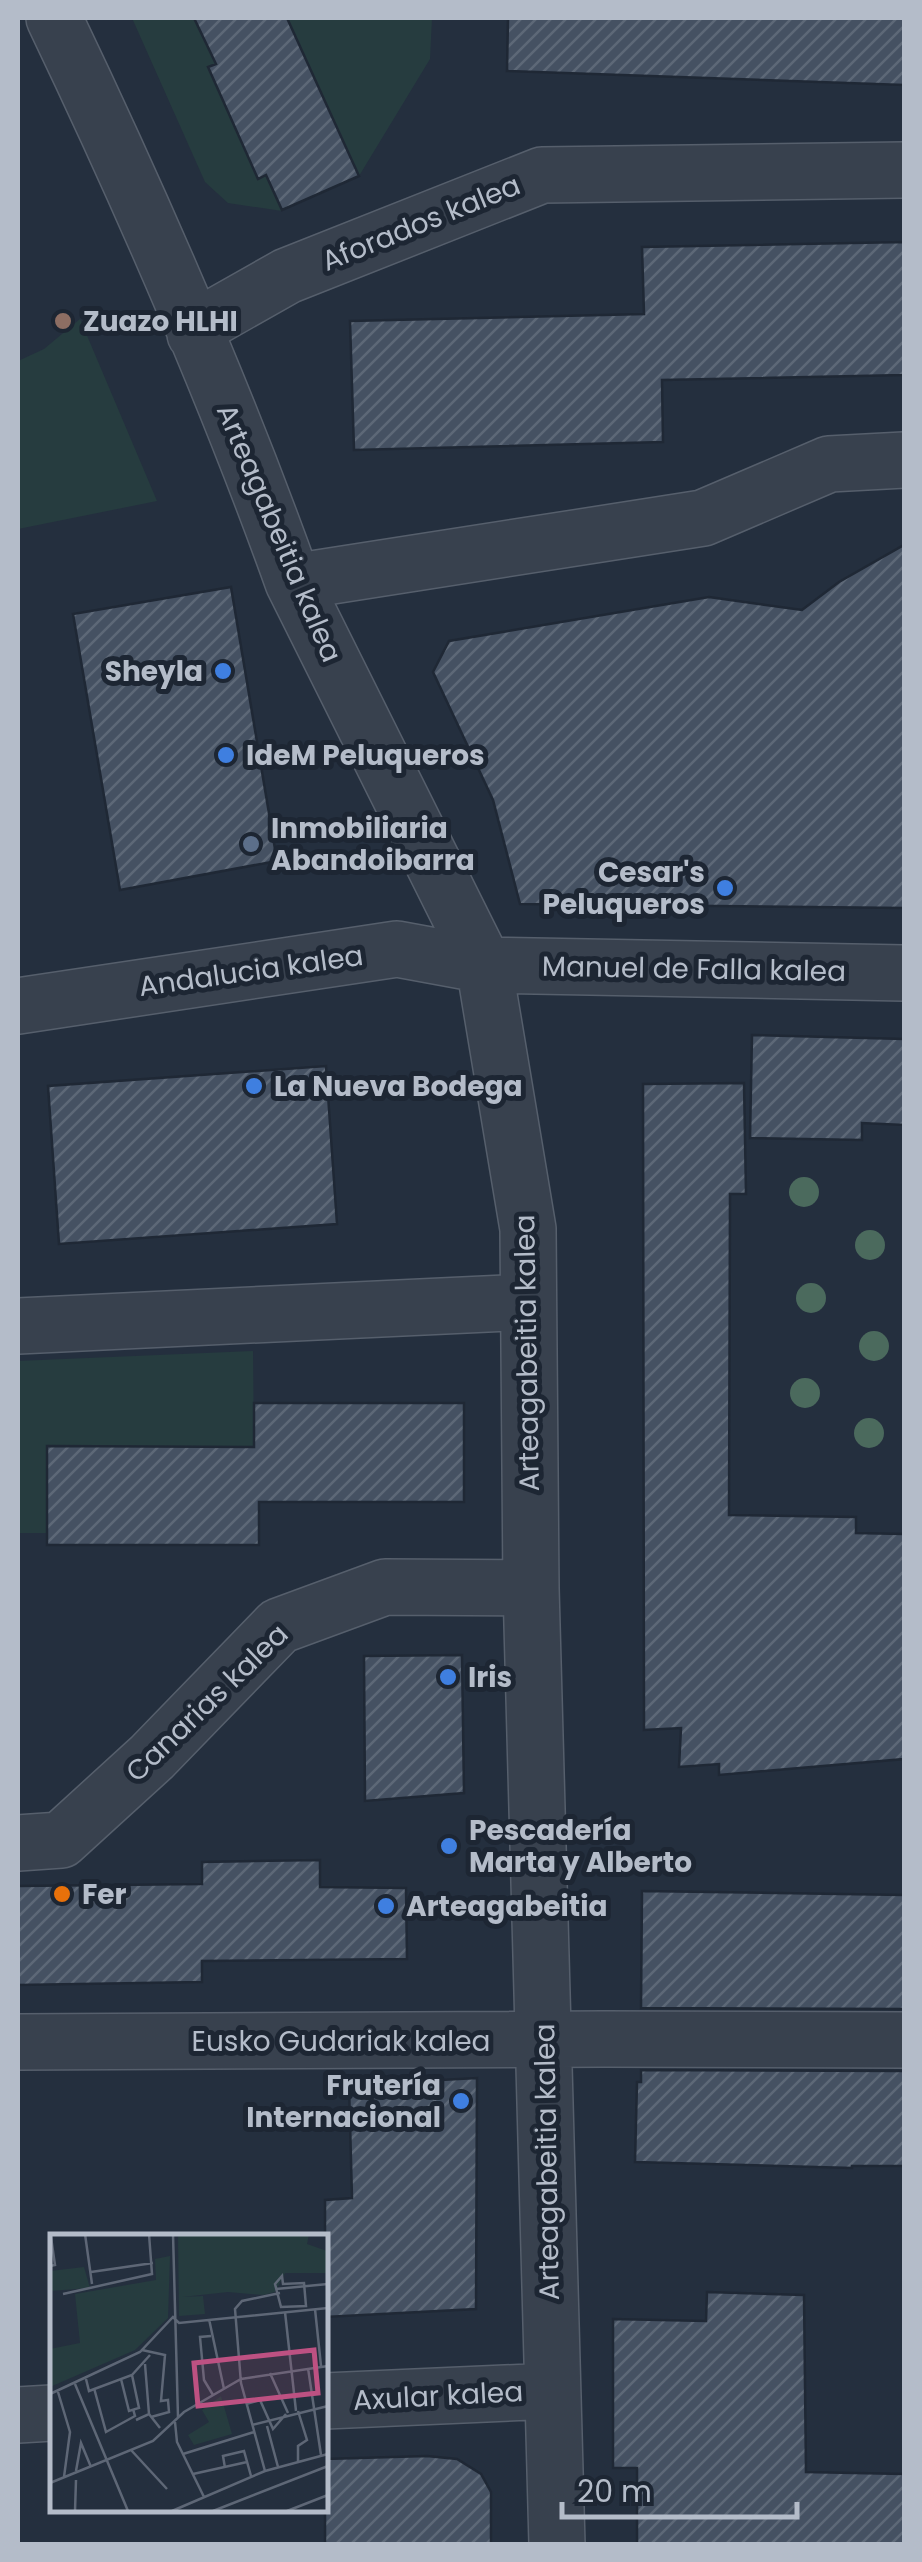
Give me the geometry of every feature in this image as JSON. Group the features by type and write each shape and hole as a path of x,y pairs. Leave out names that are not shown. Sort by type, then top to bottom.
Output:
{"street":[{"name":"Arteagabeitia kalea","path":"54,18 126,169 196,334 293,582 484,966 528,1229 531,1588 557,2544"},
{"name":"Aforados kalea","path":"196,334 212,319 287,276 542,174 904,170"},
{"path":"293,582 703,518 829,464 904,460"},
{"name":"Andalucia kalea","path":"18,1006 398,949 484,966"},
{"name":"Manuel de Falla kalea","path":"484,966 904,973"},
{"path":"18,1326 528,1302"},
{"name":"Canarias kalea","path":"18,1842 61,1840 152,1756 279,1626 386,1587 531,1588"},
{"name":"Eusko Gudariak kalea","path":"18,2042 904,2040"},
{"name":"Axular kalea","path":"328,2401 552,2391"},
{"path":"18,2415 50,2414"}],"green space":[{"path":"132,18 195,18 216,64 208,68 257,178 266,175 282,211 228,203 205,182"},
{"path":"287,18 432,18 430,59 359,176"},
{"path":"80,319 157,501 18,529 18,361 44,349"},
{"path":"253,1351 254,1447 47,1446 47,1533 18,1533 18,1361"}],"building":[{"path":"194,18 287,18 359,176 282,210 266,175 258,179 208,67 216,64"},
{"path":"508,18 904,18 904,85 507,71"},
{"path":"904,242 904,375 662,380 663,442 354,450 350,321 644,314 642,247"},
{"path":"904,545 904,908 520,904 493,800 433,672 449,641 709,597 802,610 839,582"},
{"path":"231,587 277,861 120,890 73,614"},
{"path":"752,1035 904,1039 904,1125 862,1123 862,1140 750,1138"},
{"path":"326,1066 337,1224 59,1244 48,1086"},
{"path":"744,1083 746,1194 730,1194 729,1515 856,1517 856,1533 904,1534 904,1759 719,1775 719,1764 679,1767 681,1728 644,1730 643,1084"},
{"path":"254,1403 464,1403 464,1502 259,1502 259,1545 47,1545 47,1446 254,1447"},
{"path":"462,1655 464,1793 365,1801 364,1656"},
{"path":"320,1860 320,1887 406,1888 407,1959 202,1961 202,1982 18,1985 18,1886 202,1884 202,1862"},
{"path":"642,1891 904,1895 904,2009 641,2008"},
{"path":"641,2070 904,2071 904,2166 635,2162 637,2082 641,2082"},
{"path":"477,2078 476,2309 328,2317 325,2200 352,2198 349,2085"},
{"path":"707,2292 804,2295 806,2472 904,2474 904,2544 637,2544 637,2468 613,2468 613,2319 706,2321"},
{"path":"328,2459 457,2459 481,2474 491,2492 491,2544 325,2544"}],"place":[{"name":"Zuazo HLHI","path":"63,321"},
{"name":"Sheyla","path":"223,671"},
{"name":"IdeM Peluqueros","path":"226,755"},
{"name":"Inmobiliaria Abandoibarra","path":"251,844"},
{"name":"Cesar's Peluqueros","path":"725,888"},
{"name":"La Nueva Bodega","path":"254,1086"},
{"name":"Iris","path":"448,1677"},
{"name":"Pescadería Marta y Alberto","path":"449,1846"},
{"name":"Fer","path":"62,1894"},
{"name":"Arteagabeitia","path":"386,1906"},
{"name":"Frutería Internacional","path":"461,2101"}]}
